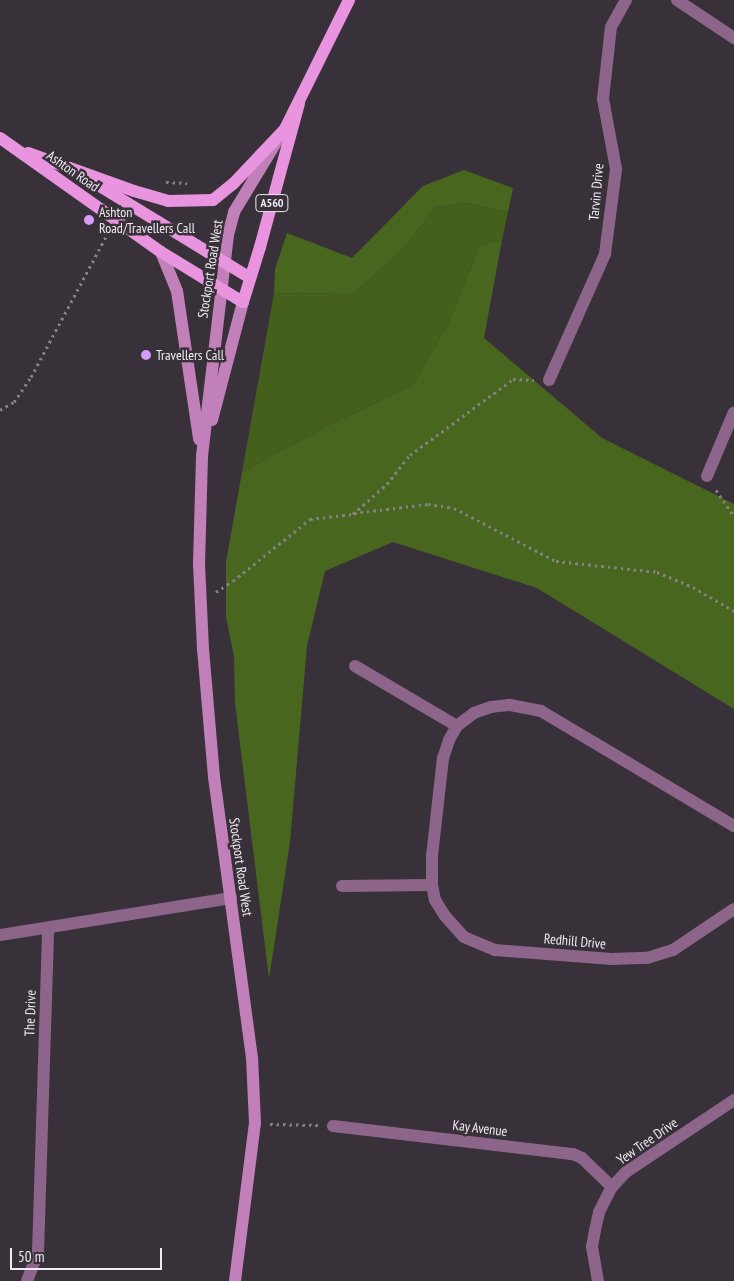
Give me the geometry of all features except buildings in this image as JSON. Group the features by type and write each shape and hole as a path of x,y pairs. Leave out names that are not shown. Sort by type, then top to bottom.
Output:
{"main road":[{"name":"Stockport Road West","path":"235,1281 255,1123 252,1058 214,777 199,564 202,456 220,288 234,212 299,103 349,0"},
{"name":"Stockport Road West","path":"202,456 299,103"},
{"name":"Ashton Road","path":"12,147 134,191 168,201 213,200 233,184 285,128"},
{"name":"Ashton Road","path":"0,138 162,252 243,302"},
{"name":"Ashton Road","path":"69,168 250,278"},
{"name":"Stockport Road West","path":"162,252 177,291 202,456"}],"street":[{"name":"Tarvin Drive","path":"549,380 605,254 616,169 603,99 611,27 626,0"},
{"path":"677,0 734,38"},
{"path":"707,476 734,412"},
{"path":"355,666 457,726 474,713 491,707 509,705 541,711 734,826"},
{"name":"Redhill Drive","path":"457,726 443,758 432,856 432,885 435,900 444,916 464,937 495,950 593,958 647,958 673,950 734,909"},
{"path":"342,886 432,885"},
{"path":"0,935 48,929 230,898"},
{"name":"The Drive","path":"27,1281 38,1253 48,929"},
{"name":"Yew Tree Drive","path":"598,1281 592,1247 599,1212 612,1186 626,1172 734,1100"},
{"name":"Kay Avenue","path":"333,1126 573,1154 582,1158 612,1186"}],"path":[{"path":"0,410 14,402 31,377 116,220"},
{"path":"354,513 387,484 410,455 513,379 549,380"},
{"path":"707,476 734,518"},
{"path":"201,601 233,581 310,519 428,504 454,508 556,562 657,572 693,587 734,611"},
{"path":"255,1123 333,1126"}],"green space":[{"path":"464,170 513,188 508,212 467,203 436,207 401,251 353,294 274,293 275,269 287,233 352,258 423,186"},
{"path":"467,203 508,212 502,240 480,245 449,322 413,385 325,427 242,472 274,293 353,294 401,251 436,207"},
{"path":"502,240 484,338 602,438 734,504 734,709 537,588 393,542 325,571 307,646 290,842 269,979 235,703 234,657 226,617 226,562 242,472 325,427 413,385 449,322 480,245"}],"place":[{"name":"Ashton Road/Travellers Call","path":"89,220"},
{"name":"Travellers Call","path":"146,355"}]}
